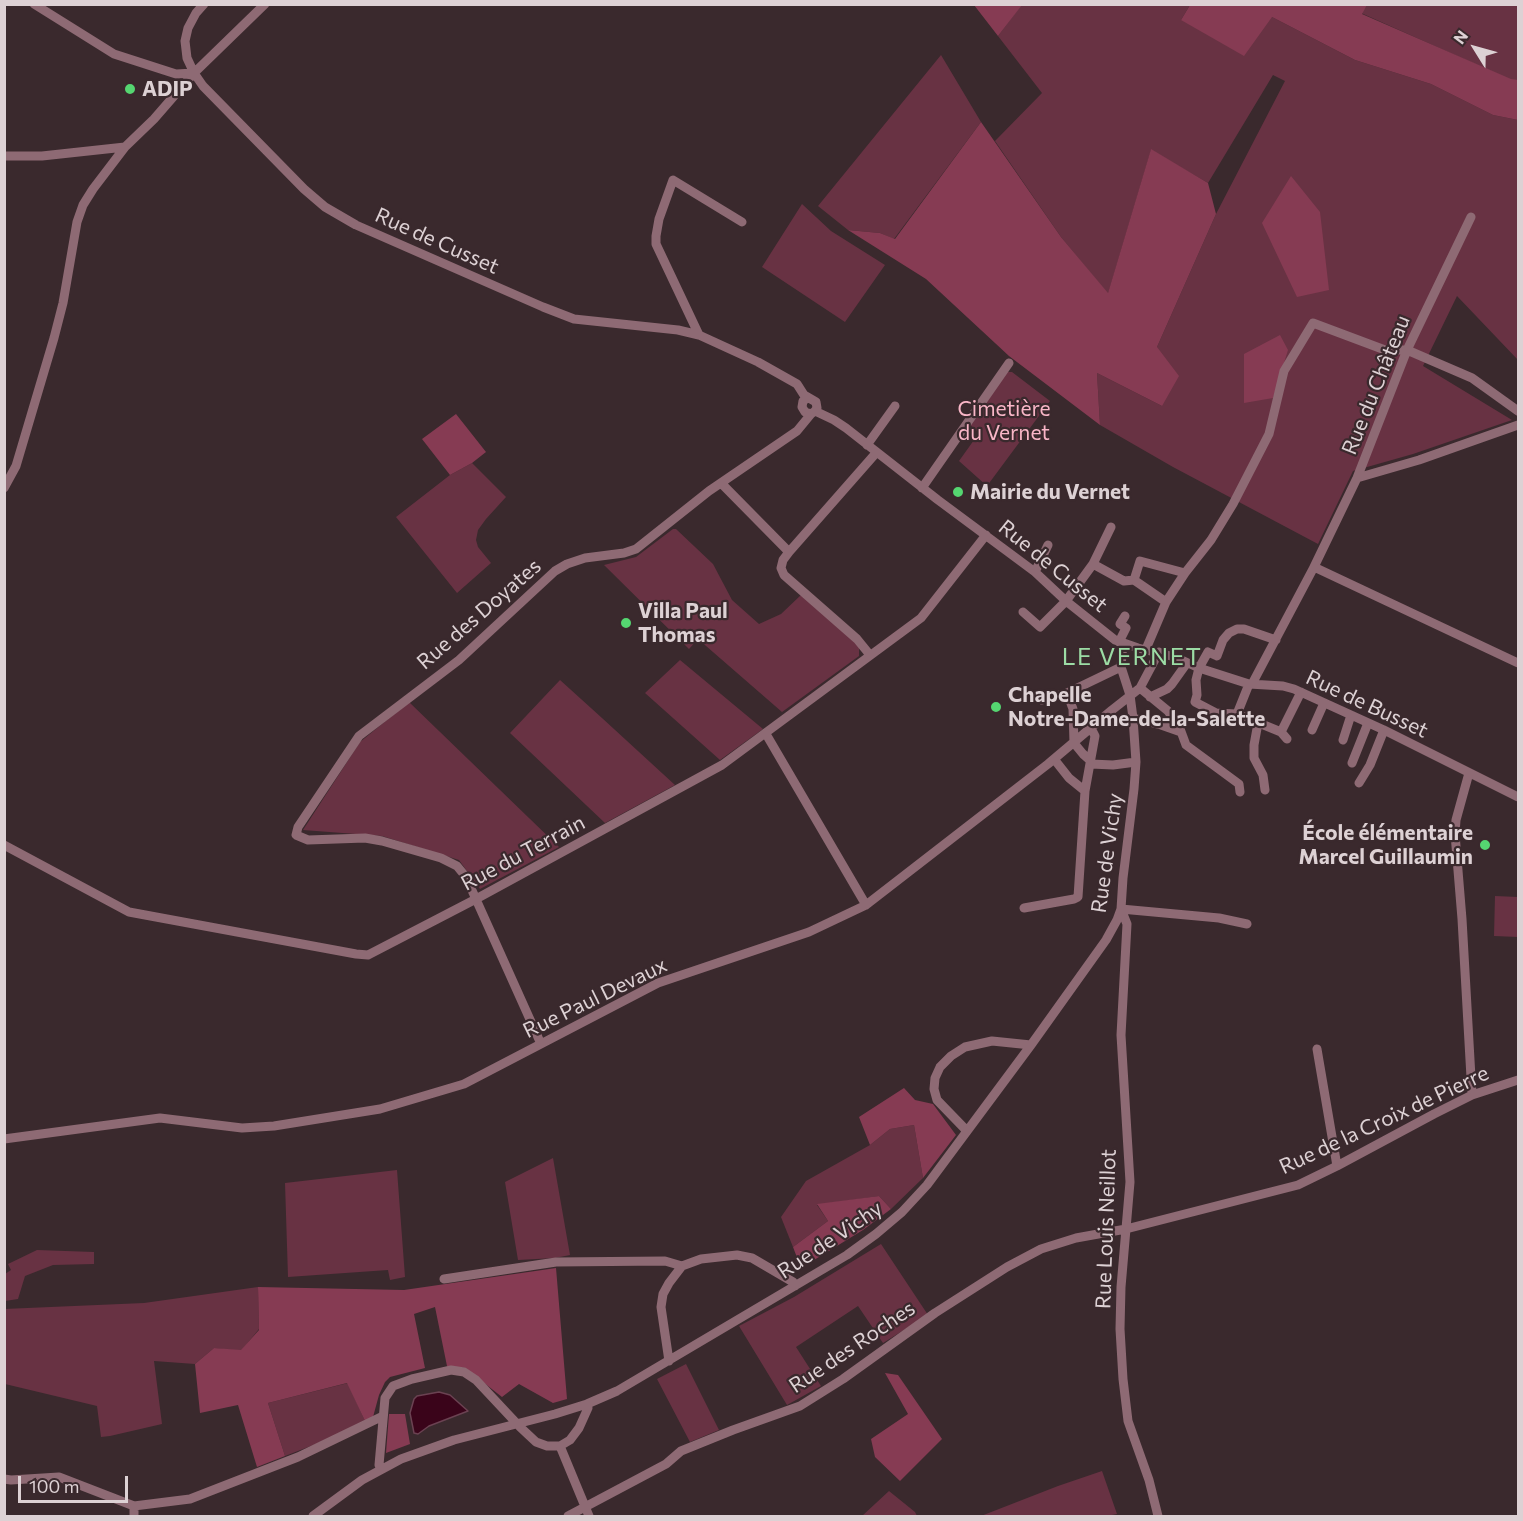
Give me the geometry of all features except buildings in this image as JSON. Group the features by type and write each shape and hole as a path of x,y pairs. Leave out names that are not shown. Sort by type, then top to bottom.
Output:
{"street":[{"path":"34,4 114,54 176,74 194,73"},
{"name":"Rue de Cusset","path":"204,4 188,28 185,41 187,58 194,73 203,86 304,189 325,207 356,225 574,319 699,334 797,384 804,395 804,403"},
{"path":"4,488 16,466 54,338 63,303 77,222 83,205 125,147 154,119 194,73 265,4"},
{"path":"4,156 42,156 125,147"},
{"path":"699,334 656,244 659,219 673,180 742,222"},
{"name":"Rue du Château","path":"1237,714 1314,567 1357,478 1407,350 1471,217"},
{"path":"1146,649 1166,602 1211,540 1233,504 1269,434 1284,370 1313,322 1385,350 1407,350 1472,378 1518,411"},
{"path":"922,488 1009,363"},
{"path":"814,400 814,410 805,412 804,403 814,400"},
{"path":"790,435 799,421 804,403"},
{"path":"867,445 895,406"},
{"name":"Rue de Cusset","path":"814,410 846,428 1035,572 1066,601 1121,642"},
{"name":"Rue des Doyates","path":"476,899 466,877 457,866 441,858 365,838 308,840 296,835 298,827 358,736 459,660 555,571 585,558 624,553 636,549 689,506 796,431 814,410"},
{"path":"1357,478 1419,460 1518,425"},
{"path":"870,655 857,639 784,575 781,568 789,552 876,453"},
{"path":"721,483 789,552"},
{"path":"1023,612 1040,627 1066,601 1093,564 1111,527"},
{"name":"Rue du Terrain","path":"4,845 129,912 368,955 722,765 921,618 986,535"},
{"path":"1035,572 1048,545"},
{"path":"1134,580 1140,561 1185,573"},
{"path":"1093,564 1124,581 1134,580 1166,602"},
{"path":"1314,567 1518,663"},
{"path":"1042,700 1067,693 1121,667 1121,642 1126,628 1120,624 1125,616"},
{"path":"1276,640 1244,629 1237,629 1229,633 1223,640 1217,656 1208,652 1199,668 1195,702 1216,713 1237,714 1284,735 1301,692"},
{"name":"Rue de Busset","path":"1121,642 1159,652 1199,668 1251,684 1283,686 1301,692 1518,795"},
{"path":"1159,652 1140,688 1168,711 1179,726 1186,745 1239,784 1240,792"},
{"path":"1150,697 1167,689 1187,663"},
{"name":"Rue de Vichy","path":"313,1516 362,1480 402,1458 454,1440 555,1414 617,1391 856,1248 902,1212 927,1185 1031,1045 1117,920 1121,909 1136,762 1130,695 1121,667"},
{"name":"Rue Paul Devaux","path":"4,1139 160,1119 242,1128 274,1126 365,1112 464,1084 658,983 809,932 866,905 1054,759 1140,688"},
{"path":"1067,693 1073,709 1074,743 1091,763 1113,765 1136,762"},
{"path":"1312,730 1324,703"},
{"path":"1343,740 1351,715"},
{"path":"1133,718 1181,732"},
{"path":"1258,723 1254,758 1263,775 1265,790"},
{"path":"1352,763 1368,723"},
{"path":"1024,908 1078,897 1085,791 1095,736 1091,728"},
{"path":"1359,783 1370,765 1384,730"},
{"path":"766,734 866,905"},
{"path":"1054,759 1069,778 1085,791"},
{"path":"1469,773 1456,820 1455,834 1472,1095"},
{"path":"476,899 541,1044"},
{"path":"1121,909 1219,918 1247,924"},
{"name":"Rue Louis Neillot","path":"1121,909 1127,924 1121,1035 1130,1182 1120,1298 1123,1379 1128,1421 1149,1480 1158,1516"},
{"path":"1111,931 1126,938"},
{"path":"967,1131 937,1100 934,1078 940,1067 965,1047 992,1041 1031,1045"},
{"path":"1317,1049 1337,1166"},
{"name":"Rue de la Croix de Pierre","path":"1126,1229 1298,1185 1472,1095 1518,1080"},
{"name":"Rue des Roches","path":"568,1516 666,1464 681,1451 800,1406 935,1313 1007,1267 1041,1249 1076,1238 1126,1229"},
{"path":"444,1279 556,1263 665,1261 682,1266 701,1260 737,1255 752,1258 793,1282 795,1286"},
{"path":"669,1361 662,1307 663,1294 682,1266"},
{"path":"381,1469 379,1466 385,1398 393,1386 412,1379 451,1370 464,1372 476,1380 516,1424 536,1442 547,1446 561,1446 570,1440 579,1428 588,1408 587,1404"},
{"path":"4,1479 59,1477 134,1506 190,1499 298,1457 383,1416"},
{"path":"561,1446 589,1516"},
{"path":"134,1506 134,1516"}],"green space":[{"path":"1022,4 1190,5 1181,20 1272,17 1355,60 1431,84 1493,115 1518,120 1518,360 1457,296 1423,366 1512,420 1413,454 1353,471 1318,544 1173,467 1100,425 1097,373 1162,406 1157,347 1216,214 1285,81 1273,75 1208,183 1151,150 1108,294 1061,237 995,141 1042,93 998,36"},
{"path":"1367,5 1518,5 1518,80 1511,80 1361,13"},
{"path":"941,55 981,122 894,239 880,233 848,230 818,206"},
{"path":"802,204 831,231 885,265 845,322 762,267"},
{"name":"Cimetière du Vernet","path":"1007,372 1012,372 1050,401 987,486 959,461 979,433 969,424"},
{"path":"472,463 506,497 478,530 476,540 478,547 491,563 457,593 396,517 450,475"},
{"path":"676,529 713,564 732,600 759,624 781,614 801,595 859,644 859,656 782,712 698,639 689,649 604,565 636,557"},
{"path":"680,660 763,729 720,760 645,693"},
{"path":"560,680 675,785 605,823 510,733"},
{"path":"409,702 559,847 480,889 459,860 382,836 303,830 360,742"},
{"path":"1495,896 1518,897 1518,937 1494,936"},
{"path":"914,1125 923,1178 891,1209 879,1196 817,1205 828,1221 793,1247 781,1217 806,1181 870,1145 890,1129"},
{"path":"553,1158 570,1255 518,1260 505,1182"},
{"path":"397,1170 405,1277 390,1280 388,1270 288,1277 285,1183"},
{"path":"881,1244 928,1315 883,1343 858,1306 796,1347 821,1386 787,1405 739,1326 794,1297"},
{"path":"37,1250 94,1252 94,1264 53,1265 25,1276 18,1299 5,1301 5,1274 11,1270 8,1264"},
{"path":"258,1287 259,1329 241,1351 214,1348 195,1364 154,1361 162,1424 101,1437 97,1406 5,1384 4,1309 144,1303"},
{"path":"686,1364 719,1430 690,1442 657,1379"},
{"path":"348,1383 365,1421 285,1456 268,1403"},
{"path":"1102,1471 1117,1514 1107,1516 981,1516 1058,1486"},
{"path":"889,1491 915,1512 917,1516 862,1516"}],"shaded area":[{"path":"974,5 1022,5 998,36"},
{"path":"1190,5 1367,5 1362,14 1511,79 1518,80 1518,120 1493,115 1431,84 1355,60 1272,17 1244,56 1181,20"},
{"path":"981,122 1061,237 1108,293 1151,149 1208,183 1216,214 1157,347 1179,376 1162,406 1097,373 1100,425 1009,356 926,279 848,230 880,233 895,239"},
{"path":"1291,176 1320,212 1329,290 1297,297 1262,223"},
{"path":"1280,335 1288,350 1273,398 1244,403 1244,354"},
{"path":"456,414 486,452 450,475 422,439"},
{"path":"904,1088 915,1100 933,1104 956,1135 923,1178 914,1125 890,1129 870,1145 859,1117"},
{"path":"879,1196 891,1209 863,1230 801,1268 793,1247 828,1221 817,1204"},
{"path":"556,1268 567,1399 553,1403 519,1384 502,1397 465,1368 447,1366 435,1307 414,1314 425,1368 390,1377 379,1395 373,1417 365,1421 347,1383 268,1403 285,1456 257,1467 238,1405 200,1413 195,1364 214,1348 241,1350 259,1330 258,1287 404,1290"},
{"path":"885,1373 898,1375 942,1439 900,1481 875,1457 871,1439 908,1414"},
{"path":"439,1392 450,1395 468,1411 429,1426 418,1434 414,1433 410,1413 414,1399 417,1396"},
{"path":"389,1414 405,1414 410,1444 386,1453"}],"place":[{"name":"ADIP","path":"130,89"},
{"name":"Mairie du Vernet","path":"958,492"},
{"name":"Villa Paul Thomas","path":"626,623"},
{"name":"Chapelle Notre-Dame-de-la-Salette","path":"996,707"},
{"name":"École élémentaire Marcel Guillaumin","path":"1485,845"}],"district":[{"name":"LE VERNET","path":"1132,657"}]}
